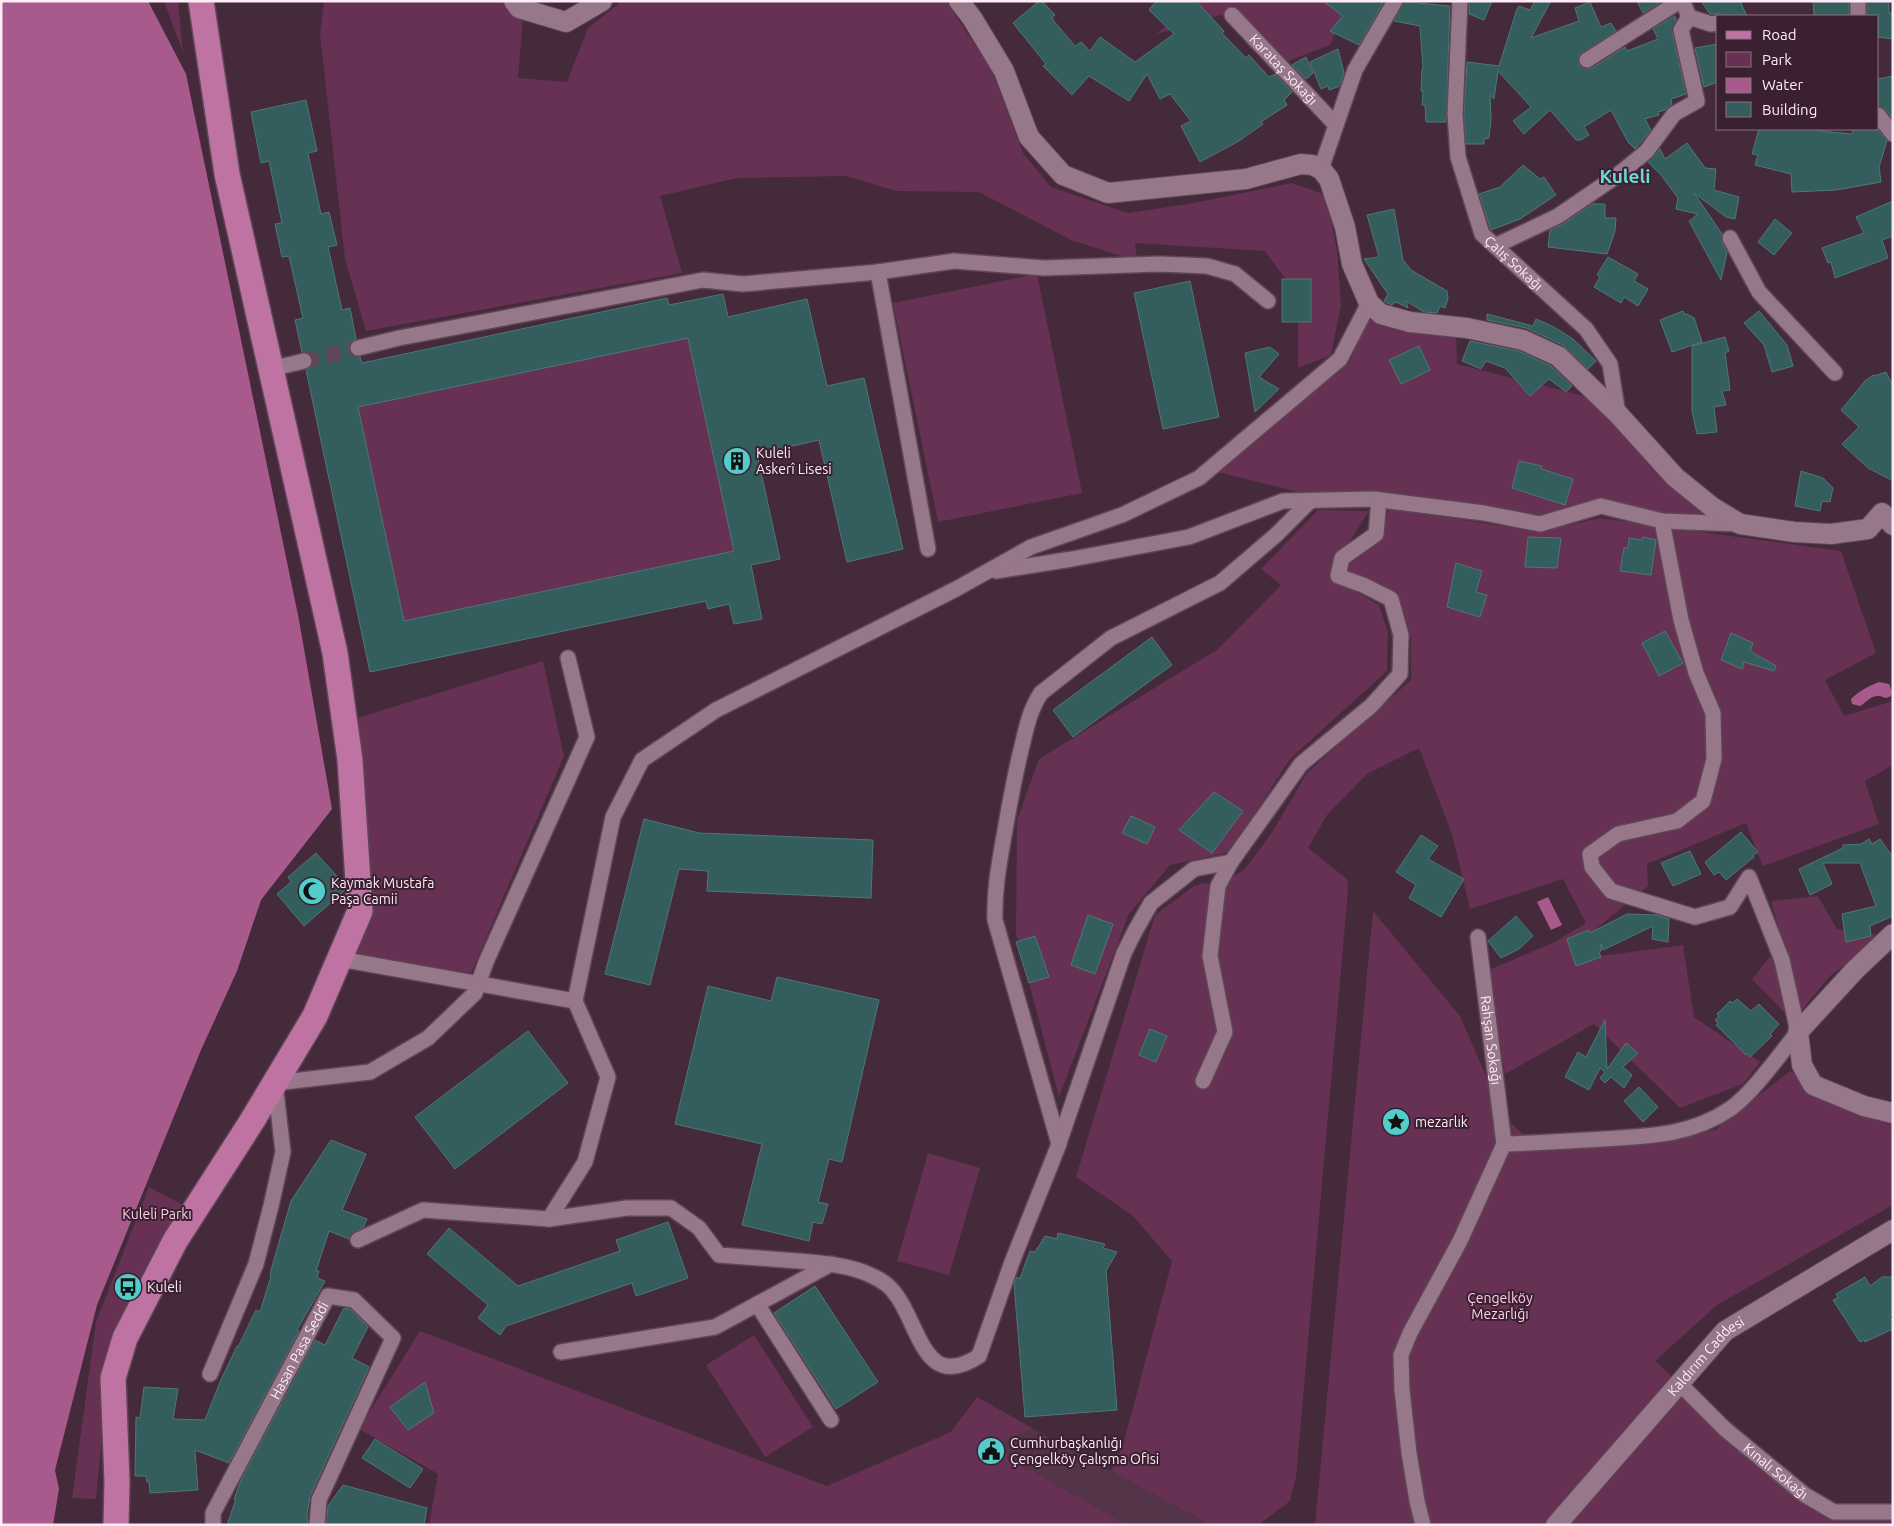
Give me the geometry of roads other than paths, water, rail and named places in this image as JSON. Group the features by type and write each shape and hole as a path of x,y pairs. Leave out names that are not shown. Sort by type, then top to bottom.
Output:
{"main road":[{"path":"116,1525 117,1482 113,1378 125,1338 175,1240 275,1083 315,1016 360,912 350,760 335,652 227,174 201,1"}],"street":[{"path":"514,1 519,8 566,22 602,1"},
{"path":"959,1 972,18 1004,71 1029,137 1063,175 1108,193 1246,179 1301,164 1321,168 1329,179 1344,227 1352,264 1369,303 1381,314 1410,322 1467,328 1523,340 1558,356 1618,414 1675,477 1712,507 1740,524"},
{"path":"1321,168 1355,70 1395,1"},
{"name":"Çalış Sokağı","path":"1460,1 1455,114 1458,157 1482,234 1586,329 1610,364 1618,414"},
{"path":"1588,60 1682,1 1689,17 1712,24 1716,23"},
{"path":"1858,1 1858,15"},
{"name":"Karataş Sokağı","path":"1232,15 1336,124"},
{"path":"1496,246 1558,216 1607,182 1646,152 1674,114 1697,101 1680,30 1689,17"},
{"path":"1879,116 1893,134"},
{"path":"1730,238 1759,292 1834,373"},
{"path":"358,348 399,338 703,280 743,284 878,272 954,261 1044,268 1159,264 1206,266 1235,274 1268,301"},
{"path":"878,272 928,549"},
{"path":"549,1219 584,1162 608,1077 575,1001 612,817 642,760 716,710 956,590 1031,547 1122,514 1199,478 1340,359 1369,303"},
{"path":"271,369 304,361"},
{"path":"987,572 1072,559 1189,537 1283,502 1379,500 1484,513 1540,524 1601,506 1662,521 1740,524 1794,532 1831,534 1868,529 1889,516"},
{"path":"1203,1081 1224,1032 1210,956 1218,886 1231,862 1301,764 1371,706 1400,674 1401,635 1391,599 1363,585 1338,576 1342,558 1376,534 1379,500"},
{"path":"1059,1144 995,920 997,878 1013,782 1034,703 1041,693 1111,638 1220,584 1277,534 1310,501"},
{"path":"1662,521 1681,620 1696,673 1713,713 1714,759 1703,801 1677,821 1618,834 1590,854 1592,867 1611,891 1695,917 1730,907 1749,877 1782,960 1798,1032 1802,1065 1814,1085 1864,1106 1893,1113"},
{"path":"210,1374 256,1264 271,1206 283,1152 275,1083 370,1072 428,1038 475,992 486,962 587,737 568,658"},
{"path":"358,1240 423,1210 549,1219 627,1208 671,1208 699,1228 719,1255 831,1264 847,1266 872,1274 888,1285 902,1303 926,1350 935,1362 949,1368 966,1364 979,1356 1012,1262 1059,1144 1124,953 1151,903 1194,869 1231,862"},
{"path":"1423,1525 1416,1501 1409,1453 1402,1390 1401,1355 1410,1333 1460,1241 1504,1144 1658,1136 1688,1130 1708,1121 1732,1108 1752,1088 1798,1032 1855,970 1893,934"},
{"name":"Rahşan Sokağı","path":"1478,936 1504,1144"},
{"path":"340,959 575,1001"},
{"name":"Kaldırım Caddesi","path":"1556,1525 1725,1331 1893,1230"},
{"path":"561,1352 715,1327 831,1264"},
{"name":"Hasan Pasa Seddi","path":"213,1525 213,1514 328,1296 354,1300 393,1338 319,1500 317,1525"},
{"path":"758,1304 831,1420"},
{"name":"Kınalı Sokağı","path":"1679,1384 1725,1429 1805,1495 1834,1512 1893,1512"}],"water":[{"path":"1,1 148,1 186,74 299,620 332,809 261,900 237,971 201,1050 97,1305 55,1470 59,1489 53,1525 1,1525"},
{"path":"1879,682 1889,684 1892,692 1891,696 1886,698 1874,696 1860,706 1852,704 1851,699 1854,696"},
{"path":"1548,897 1562,925 1551,930 1537,902"}],"tunnel":[{"path":"304,361 358,348"}],"place":[{"name":"Kuleli Askerî Lisesi","path":"737,461"},
{"name":"Kaymak Mustafa Paşa Camii","path":"312,891"},
{"name":"mezarlık","path":"1396,1122"},
{"name":"Kuleli","path":"128,1287"},
{"name":"Cumhurbaşkanlığı Çengelköy Çalışma Ofisi","path":"991,1451"}],"district":[{"name":"Kuleli","path":"1625,176"}],"park label":[{"name":"Kuleli Parkı","path":"157,1214"},
{"name":"Çengelköy Mezarlığı","path":"1500,1306"}]}
